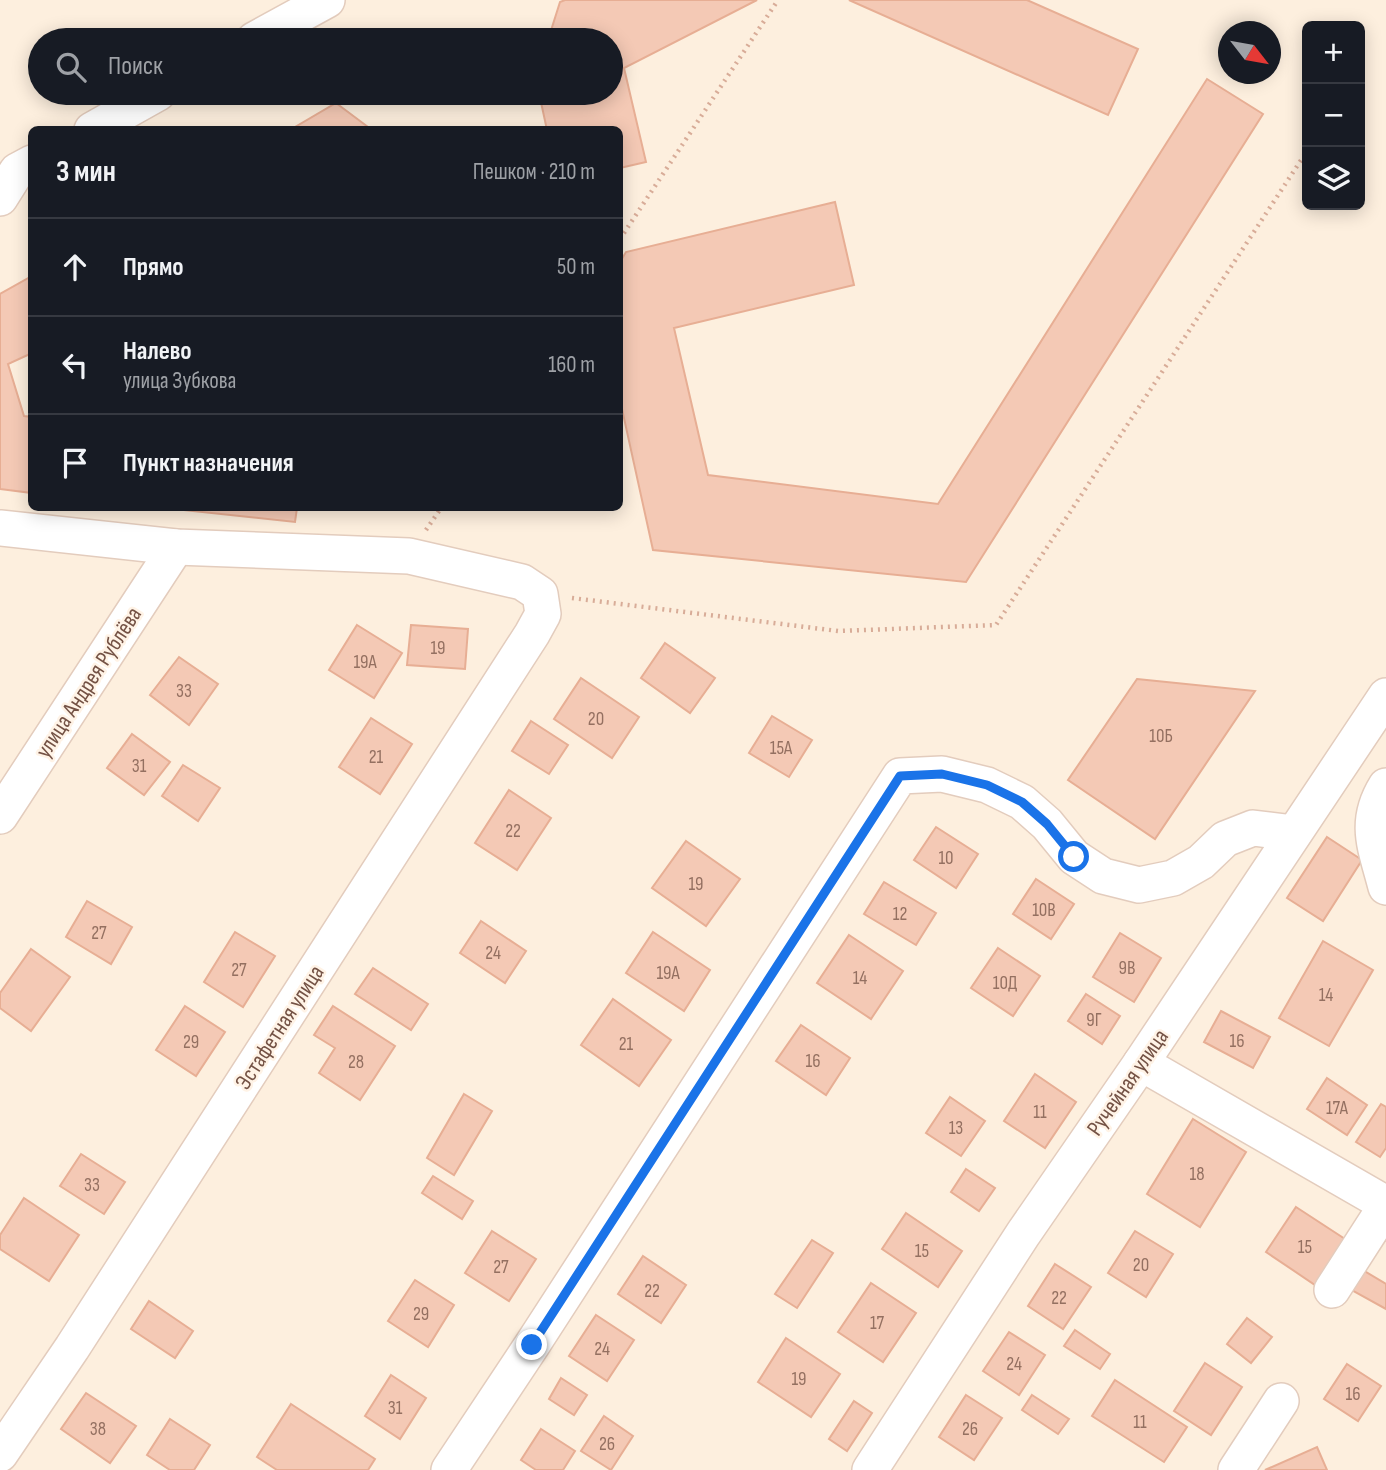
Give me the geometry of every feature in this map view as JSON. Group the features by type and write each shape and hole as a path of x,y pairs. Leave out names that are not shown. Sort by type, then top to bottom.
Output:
{"street":[{"path":"276,28 327,0"},
{"path":"99,126 137,105"},
{"path":"0,528 176,547 409,556 522,582 540,594"},
{"name":"улица Андрея Рублёва","path":"0,816 176,547"},
{"name":"Эстафетная улица","path":"0,1454 80,1336 533,634 543,614 540,594"},
{"name":"Ручейная улица","path":"870,1470 1023,1234 1294,833 1380,716"},
{"path":"449,1470 900,776 942,774 987,785 1022,802 1047,824 1074,857 1103,876 1139,886 1173,878 1201,862 1225,839 1253,828 1294,833"},
{"path":"1386,786 1374,808 1372,825 1386,887"},
{"path":"1141,1063 1386,1205 1332,1290"},
{"path":"1236,1470 1281,1401"}],"path":[{"path":"623,234 778,0"},
{"path":"540,594 838,631 996,625 1302,159"}],"building":[{"path":"757,0 624,68 646,162 623,167 623,126 546,126 542,105 623,105 623,28 552,28 560,2"},
{"path":"849,0 1027,0 1138,49 1108,115"},
{"path":"1207,79 1263,114 966,582 653,550 623,414 623,257 626,252 835,202 854,285 674,328 708,475 938,504"},
{"path":"333,105 339,105 367,126 297,126"},
{"path":"28,278 28,355 8,364 24,416 28,416 28,492 0,489 0,294"},
{"path":"193,511 297,511 295,522"},
{"path":"357,625 402,653 374,698 329,670"},
{"path":"411,625 468,629 465,669 407,665"},
{"path":"665,643 715,678 690,713 641,678"},
{"path":"179,657 218,684 189,725 150,695"},
{"path":"581,678 639,717 612,758 554,719"},
{"path":"1137,679 1255,691 1155,839 1068,780"},
{"path":"772,716 812,740 789,777 749,753"},
{"path":"371,718 412,744 380,794 339,767"},
{"path":"531,721 568,745 549,774 512,751"},
{"path":"132,734 170,762 144,795 107,768"},
{"path":"183,765 220,788 198,821 162,796"},
{"path":"509,790 551,818 517,870 475,843"},
{"path":"936,827 978,854 956,888 914,860"},
{"path":"1327,837 1362,860 1323,921 1287,898"},
{"path":"686,841 740,879 706,926 652,888"},
{"path":"1036,879 1074,904 1051,939 1013,914"},
{"path":"884,882 936,913 916,945 864,914"},
{"path":"87,901 132,927 111,964 66,937"},
{"path":"481,921 526,951 505,983 460,953"},
{"path":"235,932 275,956 243,1007 204,982"},
{"path":"653,932 710,970 684,1011 626,973"},
{"path":"1120,933 1161,958 1134,1002 1093,977"},
{"path":"849,935 903,971 871,1019 817,983"},
{"path":"1323,941 1373,970 1329,1046 1279,1018"},
{"path":"998,948 1040,976 1013,1016 971,988"},
{"path":"31,949 70,977 31,1031 0,1008 0,993"},
{"path":"373,968 428,1004 411,1030 355,994"},
{"path":"1086,994 1120,1016 1102,1044 1068,1021"},
{"path":"613,999 671,1040 639,1086 581,1045"},
{"path":"185,1006 225,1032 196,1076 156,1050"},
{"path":"333,1006 395,1046 360,1100 319,1073 335,1048 314,1035"},
{"path":"1221,1011 1270,1037 1253,1068 1204,1042"},
{"path":"801,1025 850,1058 826,1095 776,1061"},
{"path":"1035,1074 1076,1102 1045,1148 1004,1121"},
{"path":"1327,1078 1367,1105 1347,1135 1307,1109"},
{"path":"464,1094 492,1111 454,1175 427,1158"},
{"path":"950,1097 985,1121 961,1156 926,1133"},
{"path":"1381,1104 1386,1107 1386,1148 1380,1157 1356,1142"},
{"path":"1193,1119 1246,1152 1200,1227 1147,1194"},
{"path":"81,1154 125,1182 104,1214 60,1186"},
{"path":"966,1169 995,1188 979,1211 951,1192"},
{"path":"433,1176 473,1201 462,1219 422,1193"},
{"path":"24,1198 79,1235 49,1281 0,1249 0,1235"},
{"path":"1296,1207 1345,1239 1315,1285 1266,1252"},
{"path":"906,1213 962,1251 938,1287 882,1249"},
{"path":"492,1231 536,1259 509,1301 465,1273"},
{"path":"1135,1231 1173,1254 1146,1297 1108,1273"},
{"path":"812,1240 833,1253 797,1308 775,1294"},
{"path":"643,1256 686,1285 661,1323 618,1294"},
{"path":"1055,1264 1091,1287 1063,1329 1028,1306"},
{"path":"1361,1269 1386,1284 1386,1309 1350,1289"},
{"path":"415,1280 454,1305 428,1347 388,1321"},
{"path":"871,1283 916,1313 883,1362 838,1332"},
{"path":"149,1301 193,1331 175,1358 131,1329"},
{"path":"596,1315 634,1340 607,1381 569,1356"},
{"path":"1247,1318 1272,1337 1251,1363 1227,1344"},
{"path":"1075,1330 1110,1354 1100,1369 1064,1346"},
{"path":"1009,1332 1045,1355 1019,1395 983,1371"},
{"path":"786,1338 840,1374 811,1417 758,1382"},
{"path":"1205,1363 1242,1387 1211,1435 1174,1411"},
{"path":"1347,1364 1381,1386 1358,1421 1324,1399"},
{"path":"391,1375 426,1398 400,1439 365,1416"},
{"path":"561,1378 587,1395 574,1415 549,1399"},
{"path":"1115,1380 1187,1427 1164,1462 1092,1416"},
{"path":"86,1393 136,1426 110,1463 61,1429"},
{"path":"966,1395 1002,1418 974,1460 939,1437"},
{"path":"1032,1395 1069,1419 1058,1434 1022,1410"},
{"path":"854,1401 872,1413 847,1451 829,1439"},
{"path":"291,1404 375,1459 368,1470 277,1470 257,1457"},
{"path":"604,1416 633,1436 611,1470 581,1451"},
{"path":"170,1419 210,1445 194,1470 170,1470 147,1455"},
{"path":"541,1429 575,1451 563,1470 536,1470 521,1460"},
{"path":"1317,1447 1327,1470 1265,1470"}],"route":[{"path":"532,1345 900,776 942,774 987,785 1022,802 1047,824 1074,857"}]}
